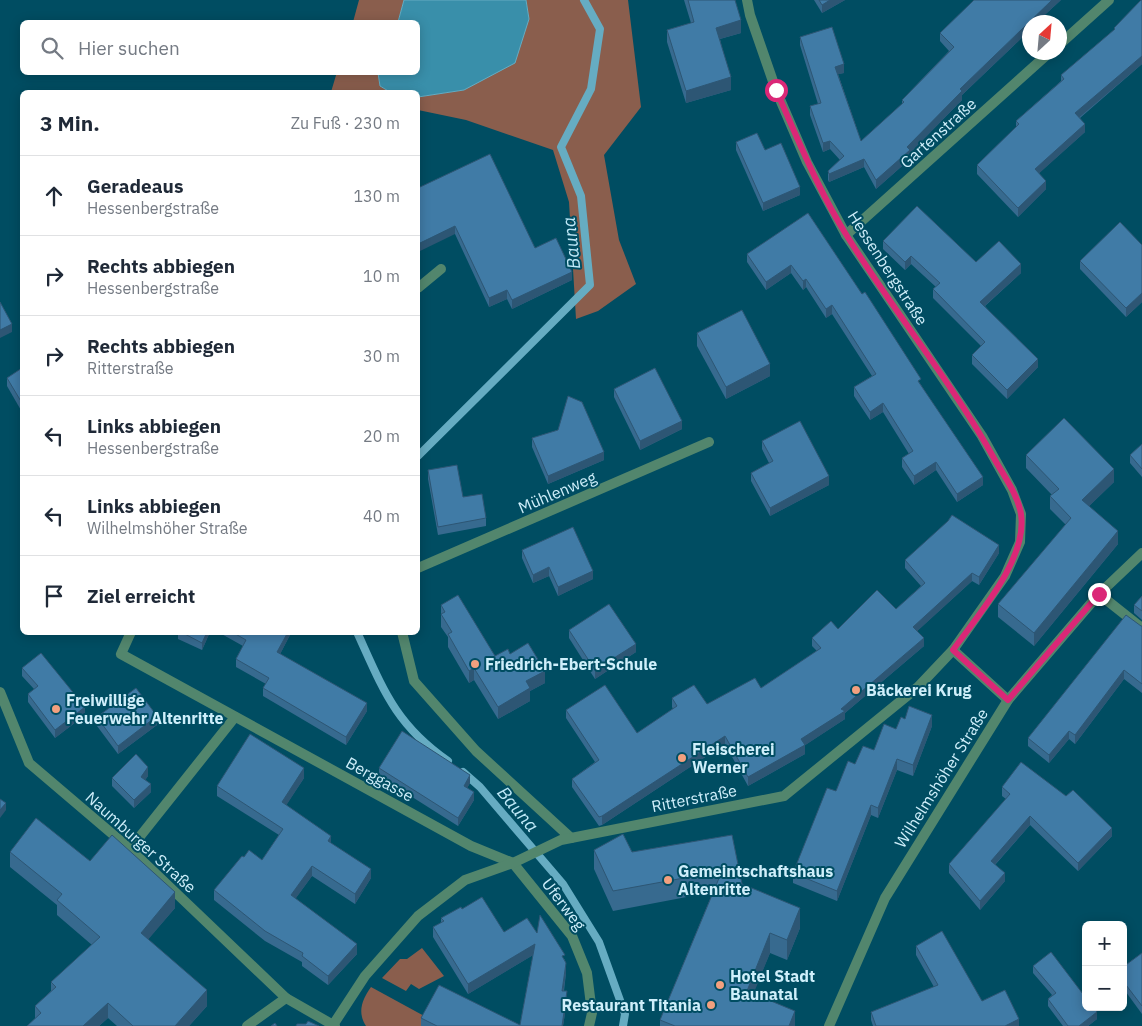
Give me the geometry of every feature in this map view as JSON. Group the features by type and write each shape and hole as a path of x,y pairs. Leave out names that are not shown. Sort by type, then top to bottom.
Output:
{"street":[{"name":"Hessenbergstraße","path":"747,0 750,15 776,90 807,162 846,235 982,436 1012,490 1021,514 1020,542"},
{"path":"1067,38 1109,0"},
{"name":"Gartenstraße","path":"846,235 1041,60"},
{"path":"420,286 441,269"},
{"name":"Mühlenweg","path":"420,567 709,442"},
{"name":"Ritterstraße","path":"334,1025 365,976 418,916 465,880 513,863 554,843 571,838 784,796 918,687 953,650 1005,576 1020,542"},
{"name":"Wilhelmshöher Straße","path":"829,1026 885,898 1008,700 1099,594 1142,553"},
{"path":"1099,594 1142,628"},
{"name":"Berggasse","path":"130,635 121,654 472,846 513,863"},
{"path":"403,635 414,681 476,751 571,838"},
{"path":"953,650 1008,700"},
{"name":"Naumburger Straße","path":"0,692 29,763 130,849 286,998 334,1025"},
{"path":"130,849 234,717"},
{"name":"Uferweg","path":"513,863 572,936 588,973 592,1013 589,1026"},
{"path":"247,1026 286,998"}],"shaded area":[{"path":"359,0 404,0 399,20 354,20"},
{"path":"526,0 628,0 641,107 604,155 619,240 636,284 598,311 576,319 569,202 553,150 466,120 420,110 420,97 464,90 529,19"},
{"path":"336,75 378,75 380,86 387,90 332,90"},
{"path":"422,948 444,976 419,989 411,984 406,991 382,978 400,959 407,959"},
{"path":"371,987 426,1017 422,1026 366,1026 361,1011 365,997"}],"water":[{"path":"404,0 526,0 529,19 515,63 464,90 420,97 420,90 387,90 380,86 378,75 420,75 420,20 399,20"}],"building":[{"path":"688,0 735,0 741,20 716,28 731,77 686,91 667,30 694,22"},
{"path":"819,0 830,0 822,5"},
{"path":"974,0 1052,0 1036,15 1022,15 1022,29 960,89 962,91 907,147 910,150 876,180 864,159 829,174 828,171 844,156 830,141 823,143 810,106 821,103 800,37 832,27 844,64 835,67 861,141 904,102 902,100 954,47 940,33"},
{"path":"1141,0 1142,56 1075,113 1085,124 1035,169 1046,181 1018,208 977,165 1019,124 1016,121 1064,79 1061,75 1115,29"},
{"path":"757,133 765,150 781,143 800,187 763,203 736,142"},
{"path":"490,154 535,248 556,238 572,272 512,300 507,290 489,298 455,226 420,243 420,187"},
{"path":"917,206 976,262 999,241 1021,264 980,302 1038,359 1007,390 972,355 985,342 933,289 940,283 911,256 905,262 883,241"},
{"path":"808,213 862,294 865,292 921,379 918,381 983,477 957,494 936,462 914,476 902,458 913,451 883,403 870,412 854,387 876,374 832,305 826,309 806,279 803,281 791,265 766,282 747,254"},
{"path":"1120,222 1142,245 1142,293 1126,308 1080,261"},
{"path":"0,302 12,324 0,330"},
{"path":"742,310 770,364 726,387 697,333"},
{"path":"655,368 682,421 640,441 614,389"},
{"path":"20,369 20,400 7,378"},
{"path":"568,396 582,402 604,452 548,476 532,438 558,430"},
{"path":"1064,418 1114,469 1082,500 1118,531 1034,633 998,604 1071,518 1050,496 1059,489 1026,455"},
{"path":"800,421 829,476 770,508 751,473 773,461 762,441"},
{"path":"1142,444 1142,469 1130,455"},
{"path":"457,465 463,497 482,494 486,518 438,527 428,470"},
{"path":"952,515 999,545 979,577 972,573 913,627 924,638 841,709 845,711 801,739 805,745 748,777 725,736 599,817 572,779 599,760 566,710 605,685 637,733 677,706 672,698 694,685 707,704 755,678 761,688 821,648 812,638 831,621 838,629 877,590 896,609 925,583 905,560 948,521"},
{"path":"573,527 593,571 558,587 549,567 533,575 522,550"},
{"name":"Friedrich-Ebert-Schule","path":"458,595 495,656 508,649 510,654 528,643 545,671 526,681 530,688 498,707 474,668 469,671 448,634 452,632 441,614 445,612 441,605"},
{"path":"1142,596 1142,611 1134,605"},
{"path":"609,604 636,644 595,670 569,630"},
{"path":"1126,615 1142,626 1142,684 1124,670 1075,735 1069,731 1049,755 1028,738"},
{"path":"187,635 206,635 202,643"},
{"path":"237,635 286,635 277,652 367,703 346,737 263,688 269,678 236,659 246,640"},
{"name":"Freiwillige Feuerwehr Altenritte","path":"41,653 85,707 55,730 28,694 38,686 22,668"},
{"path":"136,688 157,716 118,746 97,717"},
{"path":"909,706 932,715 913,765 897,759 878,808 871,805 837,891 793,873 827,788 836,791 848,761 855,764 863,746 874,750 884,724 896,729 901,717 905,719"},
{"path":"402,731 470,775 464,786 474,792 458,818 379,768"},
{"path":"250,734 304,768 282,802 331,836 328,841 371,869 355,894 312,866 291,895 357,944 328,976 302,956 303,953 265,931 214,890 249,850 262,860 283,829 217,786"},
{"path":"136,754 148,767 141,777 151,784 134,800 112,778"},
{"path":"1021,762 1066,796 1073,790 1112,828 1078,863 1030,816 991,861 1005,873 980,901 949,864 1010,794 1002,787"},
{"path":"0,799 6,803 0,810"},
{"path":"36,818 90,861 112,835 175,892 141,933 207,990 175,1026 133,1026 108,1003 83,1026 27,1026 41,1013 35,1006 56,987 51,982 100,937 57,900 62,894 10,852"},
{"path":"623,834 632,852 732,835 742,884 800,908 787,940 770,933 747,991 795,1011 789,1026 675,1026 660,1020 722,871 613,891 594,850"},
{"path":"482,897 504,932 527,918 537,933 540,915 565,955 562,956 566,963 562,991 567,991 562,1026 437,1026 421,1018 439,985 520,1025 535,944 468,984 433,927 444,921 441,918 461,907 462,909"},
{"path":"942,931 982,1001 1005,990 1019,1019 1005,1026 876,1026 871,1012 938,985 916,946"},
{"path":"1051,952 1082,993 1082,1011 1097,1012 1079,1026 1068,1026 1048,999 1056,993 1033,966"},
{"path":"1142,953 1142,1006 1127,986 1127,964"},
{"path":"308,1021 319,1026 296,1026 297,1024 306,1024"}],"waterway":[{"name":"Bauna","path":"420,454 590,285 581,196 561,147 591,89 600,29 584,0"},
{"name":"Bauna","path":"358,635 392,704 415,733 448,761"},
{"name":"Bauna","path":"463,772 480,787 563,884 599,942 625,1014 623,1026"}],"place":[{"name":"Friedrich-Ebert-Schule","path":"475,664"},
{"name":"Bäckerei Krug","path":"856,690"},
{"name":"Freiwillige Feuerwehr Altenritte","path":"56,709"},
{"name":"Fleischerei Werner","path":"682,758"},
{"name":"Gemeintschaftshaus Altenritte","path":"668,880"},
{"name":"Hotel Stadt Baunatal","path":"720,985"},
{"name":"Restaurant Titania","path":"711,1005"}],"route":[{"path":"776,90 807,162 846,235 982,436 1012,490 1021,514 1020,542 1005,576 953,650 1008,700 1099,594"}]}
